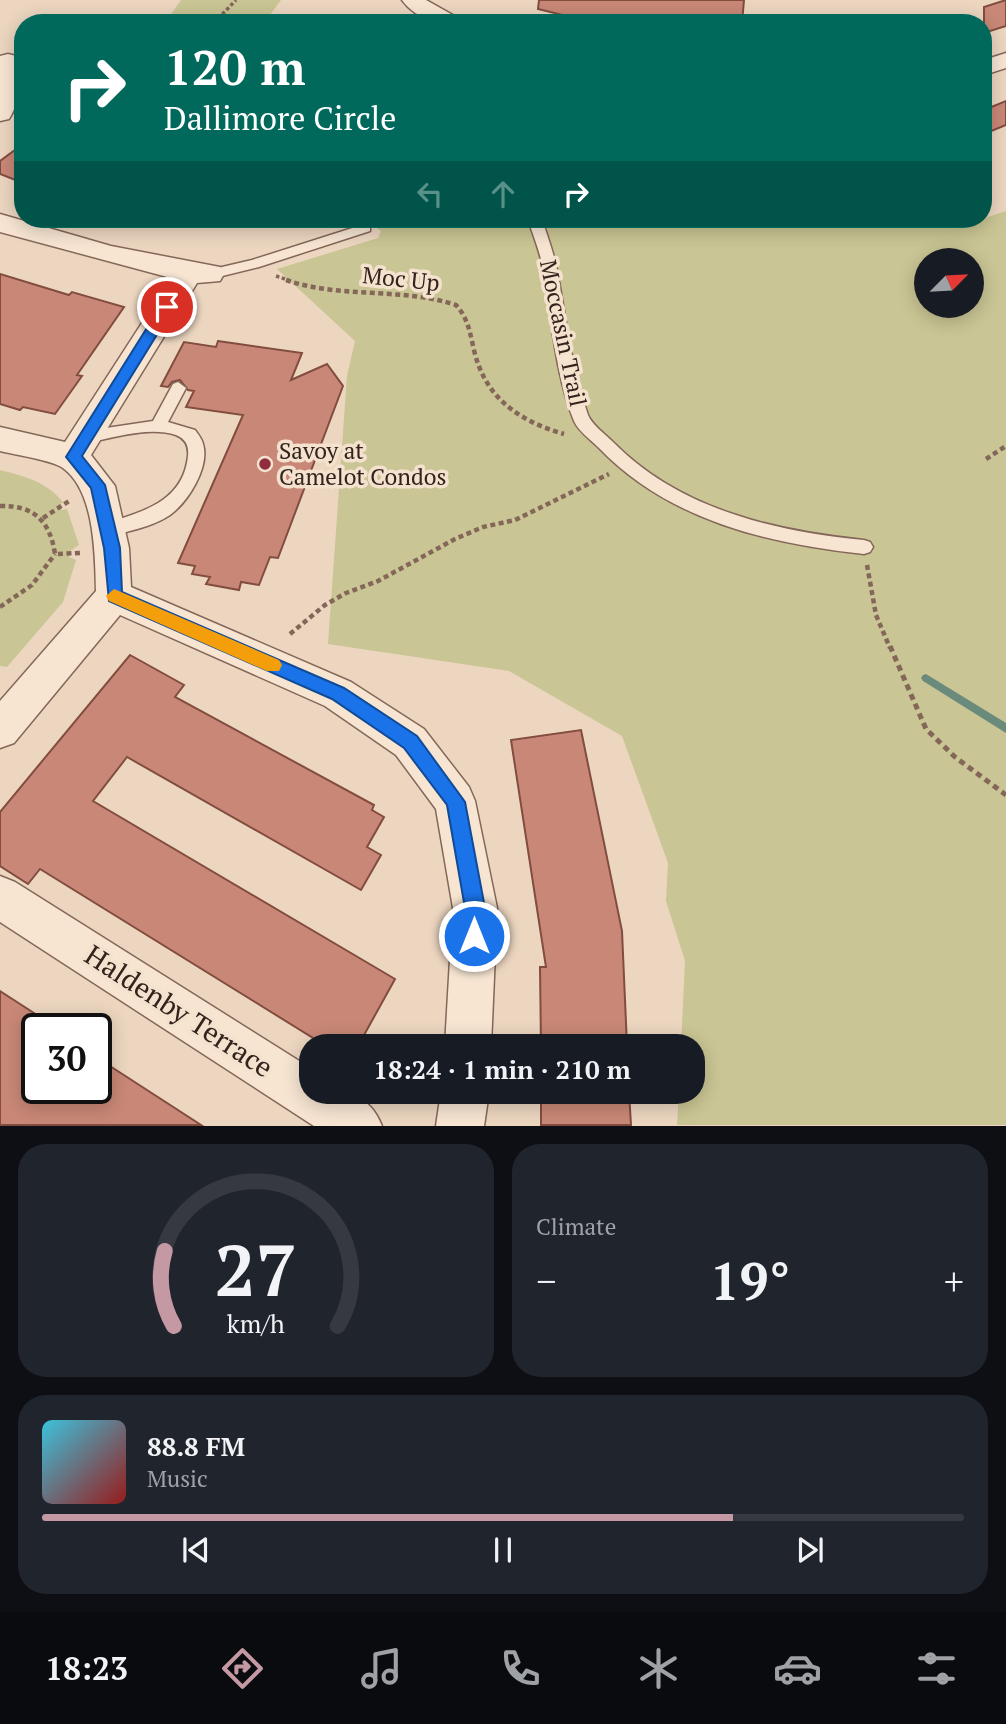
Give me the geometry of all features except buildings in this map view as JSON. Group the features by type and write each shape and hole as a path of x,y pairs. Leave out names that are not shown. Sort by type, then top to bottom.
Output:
{"street":[{"path":"414,0 422,8 436,14"},
{"path":"0,114 10,61"},
{"path":"20,228 200,273 80,447"},
{"path":"0,439 80,447"},
{"path":"0,730 114,596 108,530 98,485 80,447"},
{"path":"114,596 338,694 410,742 455,802 475,908 469,1034"},
{"name":"Haldenby Terrace","path":"0,897 358,1125"},
{"path":"460,1125 463,1104"}],"lane":[{"path":"200,273 254,264 365,228"},
{"name":"Moccasin Trail","path":"538,228 550,267 559,336 582,421 626,466 656,487 704,512 805,541 864,547"},
{"path":"158,428 178,388"},
{"path":"80,447 158,428 179,429 191,436 197,446 196,462 176,500 162,511 108,530"}],"path":[{"path":"223,14 236,0"},
{"name":"Moc Up","path":"254,264 280,278 310,287 419,295 456,305 470,326 482,375 505,410 537,427 600,439"},
{"path":"986,459 1006,446"},
{"path":"290,634 325,605 346,593 378,581 455,539 483,527 515,520 626,466"},
{"path":"43,518 69,501"},
{"path":"0,506 15,504 43,518 53,534 55,554 46,572 25,592 0,607"},
{"path":"864,547 876,615 926,729 955,757 1006,795"},
{"path":"55,554 81,553"}],"shaded area":[{"path":"181,0 281,0 271,14 171,14"},
{"path":"1006,211 1006,1125 677,1125 678,1104 705,1104 705,1034 682,1034 685,961 666,901 668,863 622,736 509,671 328,644 347,376 355,341 277,269 378,238 381,231 377,228 992,228 992,216"},
{"path":"0,470 34,481 57,495 63,502 58,506 62,510 67,509 79,545 70,551 69,557 76,560 63,602 7,667 0,666"}],"waterway":[{"path":"926,678 1006,728"}],"slow traffic":[{"path":"114,596 273,665"}],"place":[{"name":"Savoy at Camelot Condos","path":"265,464"}],"route":[{"path":"167,307 73,457 98,485 112,548 114,596 338,694 410,742 455,802 475,908 474,936"}]}
